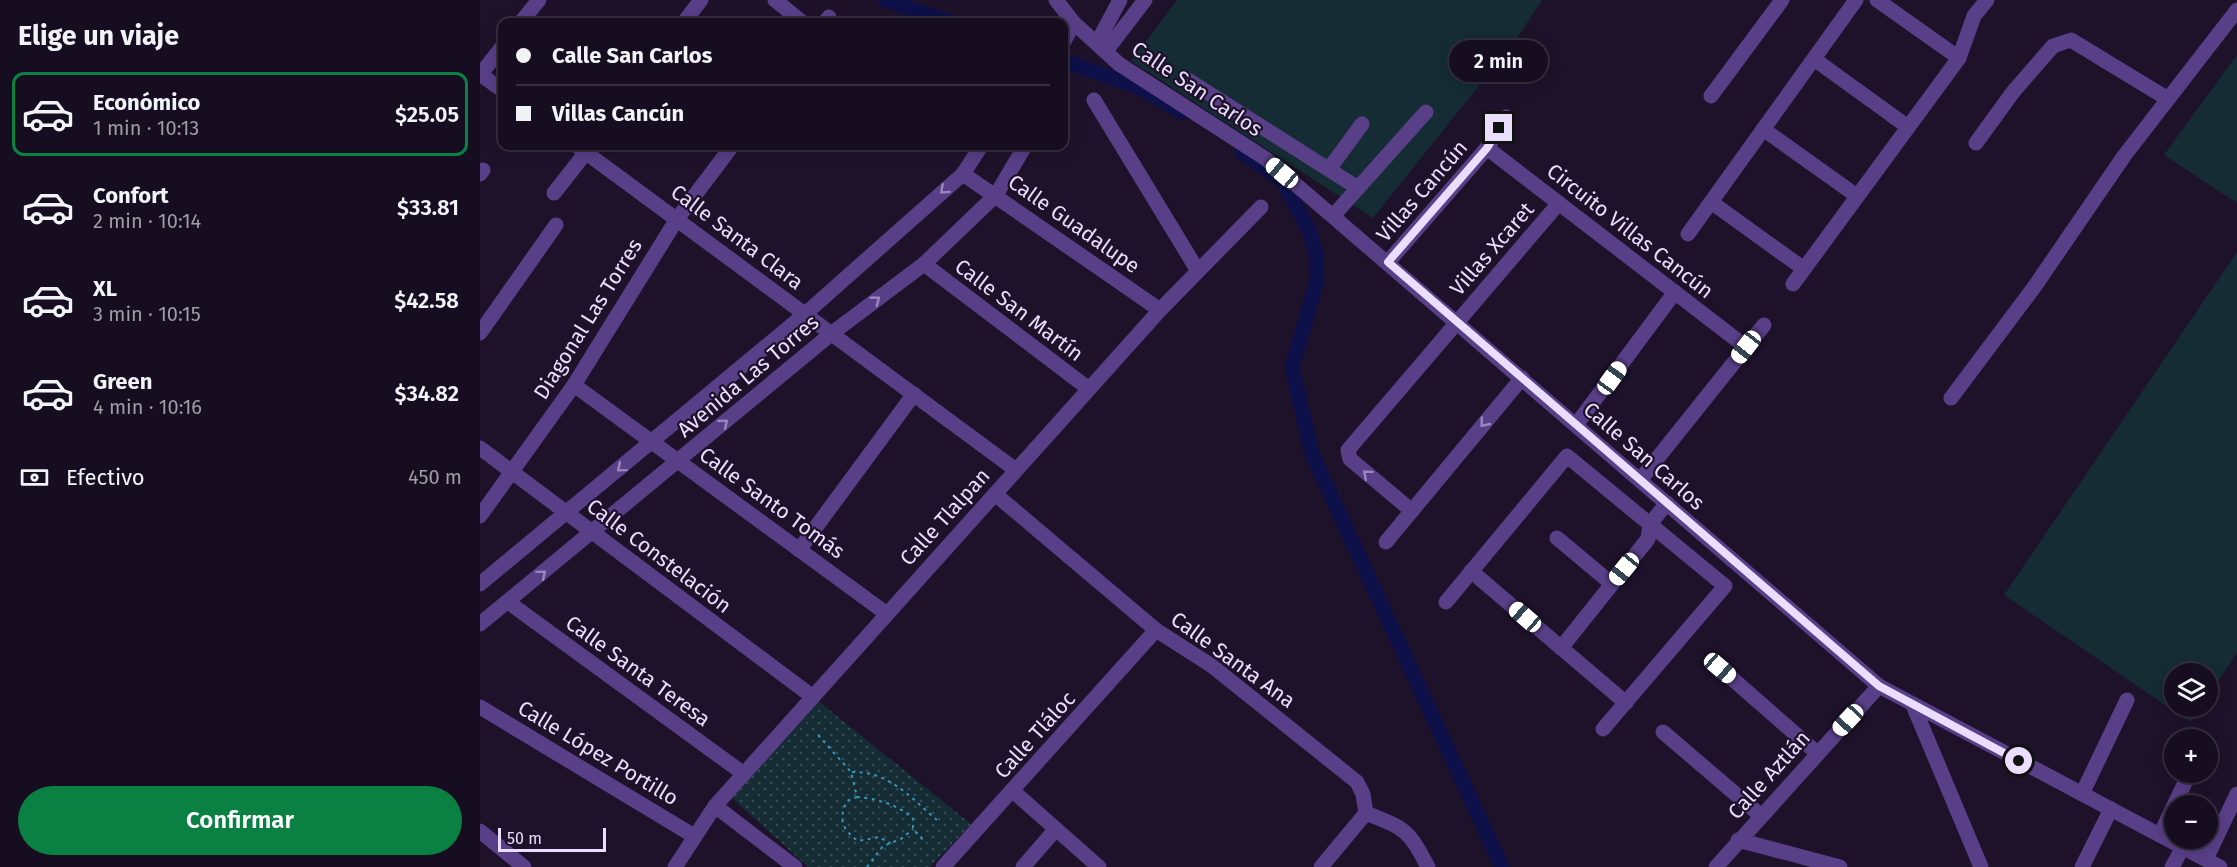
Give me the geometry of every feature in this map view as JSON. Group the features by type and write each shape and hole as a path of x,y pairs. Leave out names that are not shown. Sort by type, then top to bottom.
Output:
{"street":[{"path":"524,18 539,0"},
{"path":"687,18 701,0"},
{"path":"775,0 797,18"},
{"name":"Calle San Carlos","path":"1056,0 1074,23 1101,47 1154,87 1266,159 1576,425 1645,475 1667,503 1879,686 2164,837"},
{"path":"1101,47 1120,0"},
{"path":"1101,47 1145,0"},
{"path":"1711,96 1782,0"},
{"path":"1688,234 1856,0"},
{"path":"1877,0 1959,58"},
{"path":"1792,284 1959,58 1974,16 1987,0"},
{"path":"1951,398 2035,286 2124,156 2237,10"},
{"path":"1068,34 1074,23"},
{"path":"1976,143 2013,92 2053,46 2072,40 2168,99"},
{"path":"498,51 480,74 498,87"},
{"path":"1814,58 1908,127"},
{"path":"1188,80 1358,188"},
{"path":"1094,100 1198,271"},
{"path":"1333,216 1426,112"},
{"name":"Villas Cancún","path":"1388,262 1487,148 1506,117"},
{"path":"1329,170 1362,124"},
{"path":"1763,129 1857,196"},
{"name":"Circuito Villas Cancún","path":"1487,148 1746,347"},
{"path":"554,193 584,150"},
{"name":"Calle Santa Clara","path":"588,150 1016,470"},
{"name":"Diagonal Las Torres","path":"480,516 574,385 677,219 729,150"},
{"name":"Avenida Las Torres","path":"480,584 805,314 963,174 978,150"},
{"name":"Avenida Las Torres","path":"480,624 831,334 924,264 996,195 1023,150"},
{"name":"Calle Guadalupe","path":"963,174 1160,310"},
{"path":"1711,202 1804,269"},
{"name":"Villas Xcaret","path":"1412,511 1350,459 1347,453 1559,203"},
{"name":"Calle Tlalpan","path":"675,867 715,806 1160,310 1261,207"},
{"path":"480,333 556,225"},
{"name":"Calle San Martín","path":"924,264 1089,389"},
{"path":"1576,425 1675,292"},
{"path":"1645,475 1764,325"},
{"path":"1386,542 1521,378"},
{"name":"Calle Santo Tomás","path":"574,385 887,614"},
{"path":"800,550 914,394"},
{"name":"Calle Constelación","path":"480,448 813,696"},
{"path":"1446,602 1567,456 1649,532 1663,535 1725,586 1604,729"},
{"name":"Calle Santa Ana","path":"995,494 1156,630 1212,666 1357,782 1364,794 1366,813"},
{"path":"1561,648 1612,584 1667,503"},
{"path":"1663,535 1681,515"},
{"path":"1557,538 1612,584"},
{"path":"1472,571 1626,703"},
{"name":"Calle Santa Teresa","path":"508,602 744,774"},
{"name":"Calle Tláloc","path":"944,867 1156,630"},
{"path":"1720,668 1817,753"},
{"name":"Calle Aztlán","path":"1716,867 1760,815 1879,686"},
{"path":"2082,794 2127,700"},
{"path":"1913,705 1981,867"},
{"name":"Calle López Portillo","path":"480,707 694,836"},
{"path":"1662,732 1760,815"},
{"path":"2160,835 2185,783"},
{"path":"1013,791 1099,867"},
{"path":"2206,860 2237,794"},
{"path":"715,806 795,867"},
{"path":"2082,867 2111,809"},
{"path":"1321,867 1366,813 1397,825 1412,836 1428,867"},
{"path":"1023,867 1056,829"},
{"path":"480,831 524,867"},
{"path":"1738,840 1840,867"},
{"path":"2172,867 2182,849"},
{"name":"Calle San Carlos","path":"2187,849 2220,867"}],"path":[{"path":"818,735 851,772 857,797"},
{"path":"851,772 866,771 893,781 937,820"},
{"path":"890,843 879,837 858,841 847,832 842,823 842,811 847,801 857,797 872,798 905,810 913,819 913,829 925,842"},
{"path":"867,867 883,846 913,829"}],"shaded area":[{"path":"1177,0 1542,0 1517,38 1373,218 1131,61"},
{"path":"2237,55 2237,203 2164,155"},
{"path":"2237,252 2237,653 2218,681 2218,663 2164,663 2164,704 2004,595"},
{"path":"817,700 971,824 930,867 808,867 732,798"},
{"path":"2183,717 2194,717 2190,722"}],"waterway":[{"path":"885,0 938,18"},
{"path":"1068,62 1138,87 1182,112"},
{"path":"1242,152 1283,181 1309,230 1316,253 1317,281 1292,367 1312,454 1502,867"}],"route":[{"path":"1499,128 1487,148 1388,262 1879,686 2019,761"}]}
